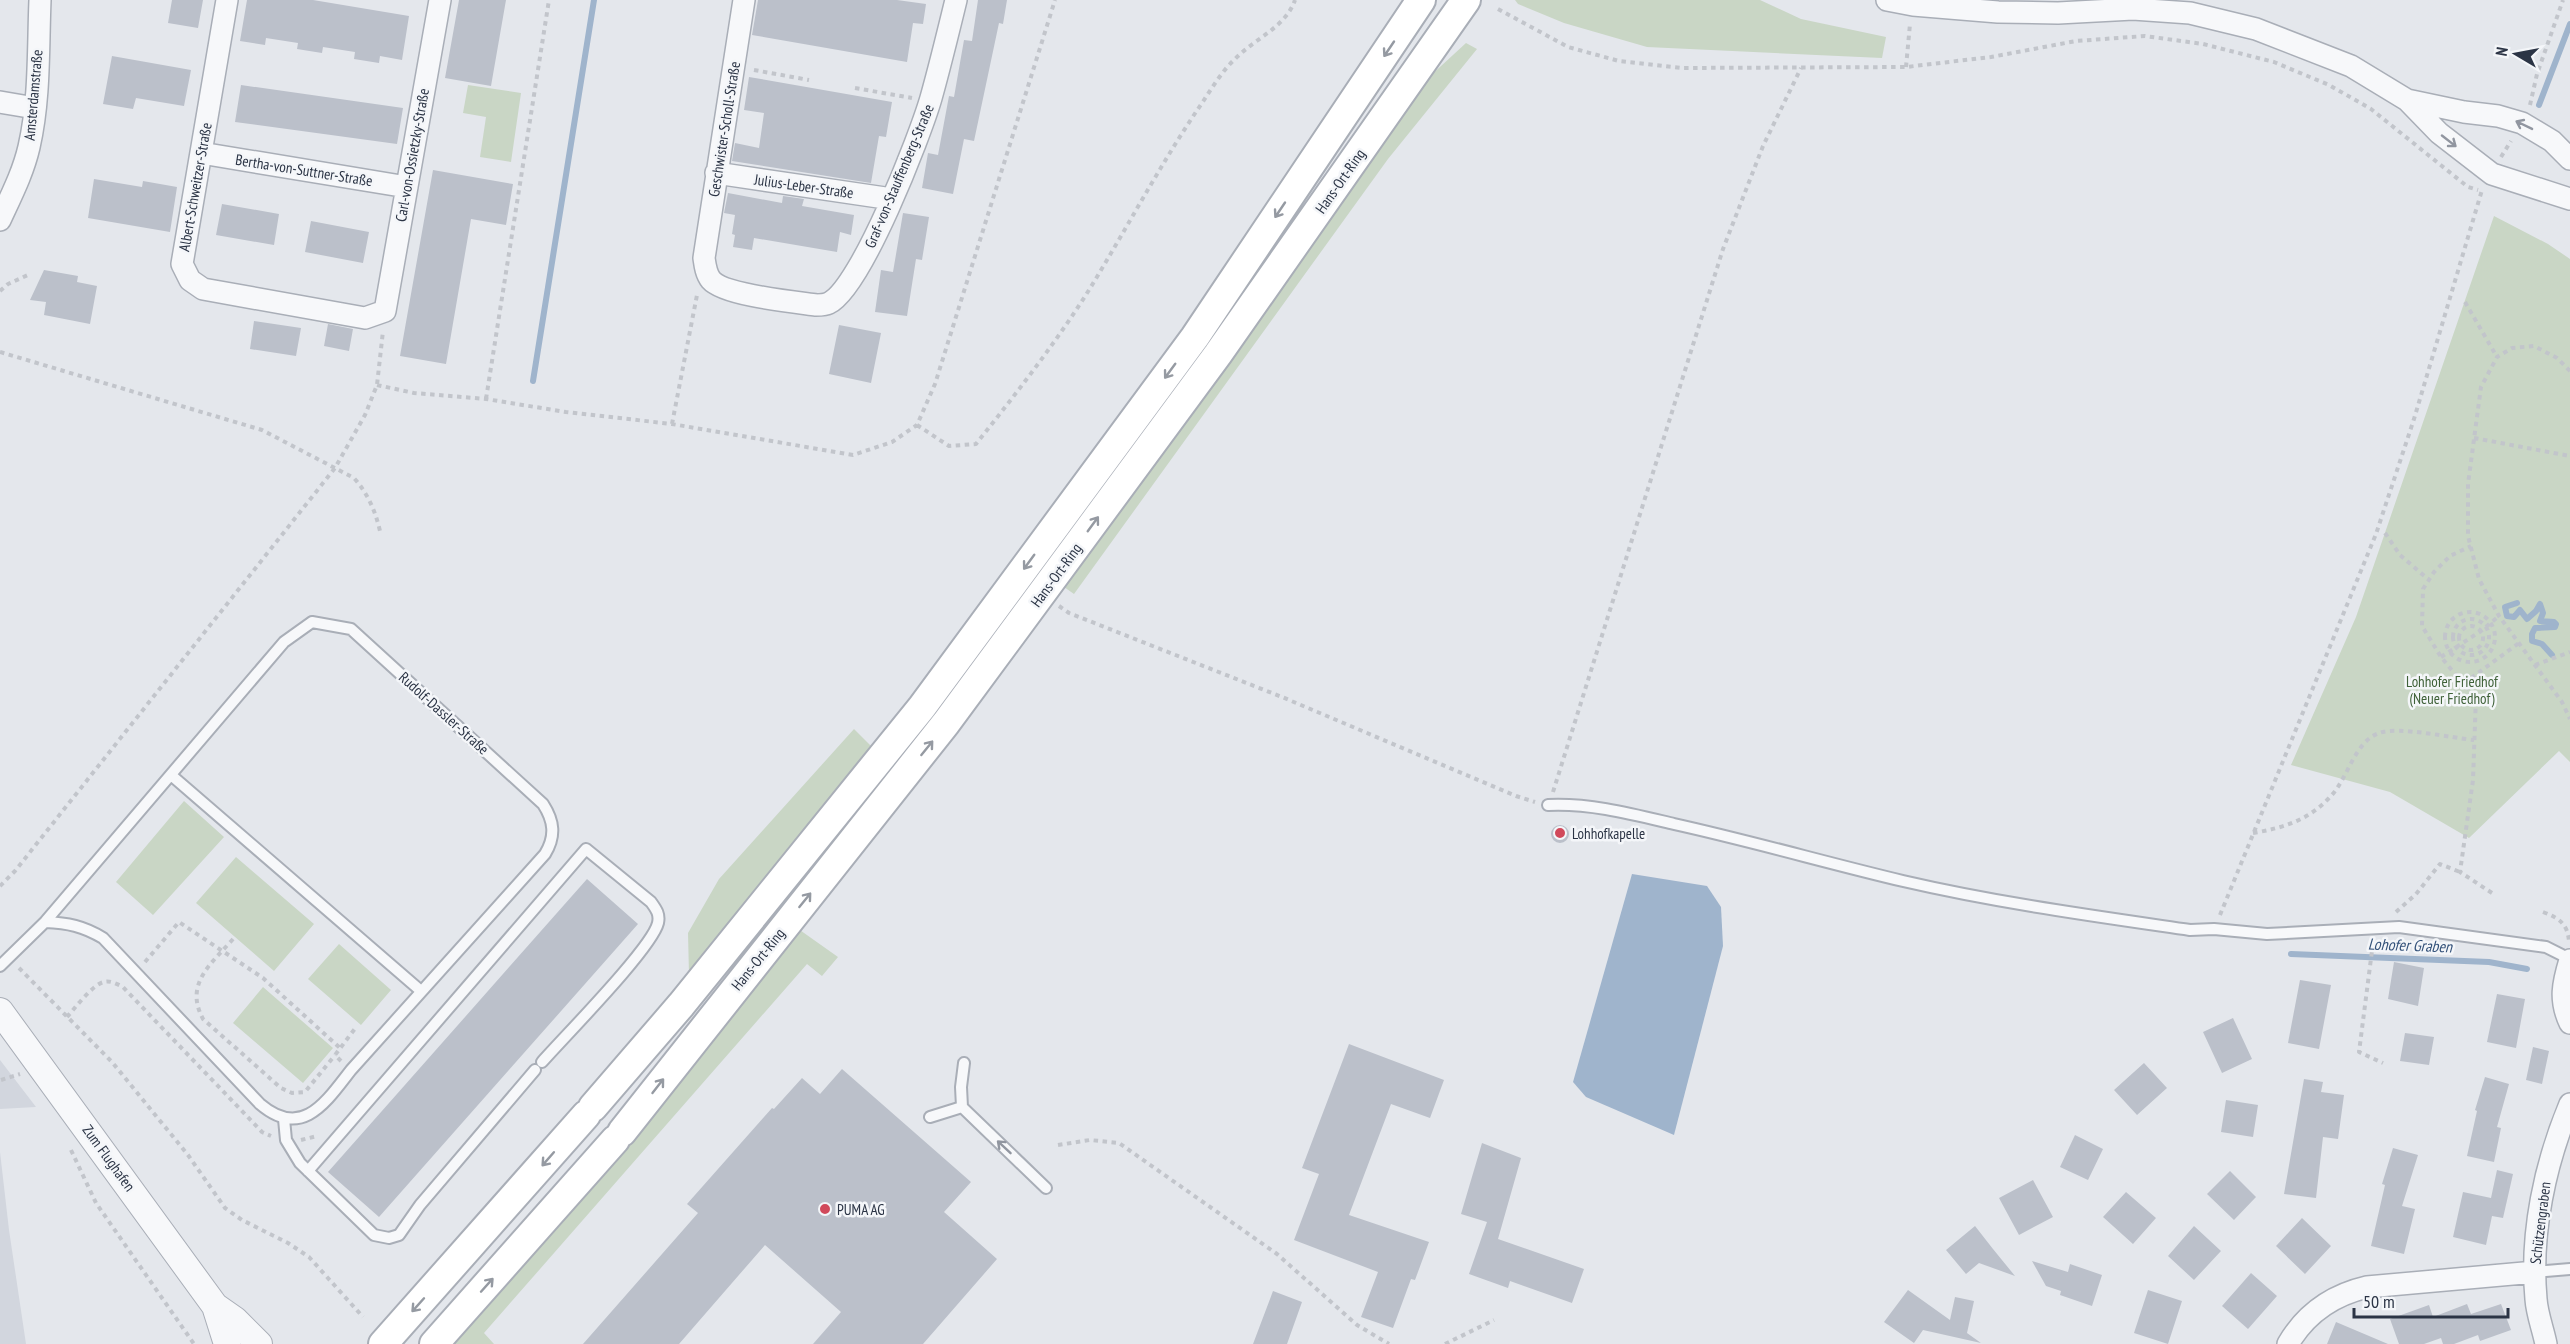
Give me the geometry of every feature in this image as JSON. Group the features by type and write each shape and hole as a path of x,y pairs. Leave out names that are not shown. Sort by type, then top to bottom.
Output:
{"main road":[{"name":"Hans-Ort-Ring","path":"390,1336 681,1005 922,707 1195,337 1421,0"},
{"name":"Hans-Ort-Ring","path":"434,1344 618,1136 946,723 1218,354 1466,0"}],"street":[{"name":"Amsterdamstraße","path":"0,220 19,179 29,147 35,108 40,0"},
{"name":"Albert-Schweitzer-Straße","path":"227,0 182,264 190,280 203,289 365,318 385,311"},
{"name":"Carl-von-Ossietzky-Straße","path":"385,311 440,0"},
{"name":"Geschwister-Scholl-Straße","path":"704,258 744,0"},
{"name":"Graf-von-Stauffenberg-Straße","path":"704,258 705,268 712,281 727,290 816,305 829,303 841,293 872,244 892,199 930,101 956,0"},
{"path":"1887,0 1913,5 1998,12 2058,13 2133,9 2190,13 2256,29 2351,66 2407,100 2486,183 2570,199"},
{"path":"2407,100 2464,112 2498,116 2522,123 2552,141 2570,159"},
{"path":"0,102 35,108"},
{"name":"Bertha-von-Suttner-Straße","path":"201,153 407,187"},
{"name":"Julius-Leber-Straße","path":"716,173 892,199"},
{"path":"2570,960 2561,990 2565,1012 2570,1023"},
{"name":"Zum Flughafen","path":"0,1011 215,1306 227,1344"},
{"name":"Schützengraben","path":"2546,1344 2536,1301 2538,1226 2546,1176 2556,1137 2570,1104"},
{"path":"2288,1344 2295,1332 2316,1311 2348,1292 2367,1287 2535,1272"},
{"name":"Zum Flughafen","path":"215,1306 235,1320 257,1342"}],"lane":[{"name":"Rudolf-Dassler-Straße","path":"0,966 45,922 74,889 284,642 312,622 351,629 543,804 552,823 552,844 421,991 324,1105 311,1115 284,1119"},
{"path":"171,775 421,991"},
{"path":"1548,806 1574,804 1622,812 1737,838 1903,881 2036,908 2190,930 2214,929 2267,934 2399,927 2546,947 2570,960"},
{"path":"45,922 69,923 87,928 103,938 260,1104 270,1113 284,1119 286,1140 300,1162 309,1171 374,1235 389,1238 399,1235 420,1205 538,1066 644,948 658,922 658,912 651,902 586,849 309,1171"},
{"path":"964,1063 960,1097 962,1107 1046,1188"},
{"path":"930,1117 962,1107"},
{"path":"2535,1272 2570,1269"}],"path":[{"path":"486,399 549,0"},
{"path":"376,385 414,393 486,399 566,412 672,424 853,454 892,442 916,425 936,384 1054,0"},
{"path":"916,425 949,446 976,444 1017,393 1088,292 1201,104 1233,61 1253,41 1272,30 1290,15 1295,0"},
{"path":"2214,929 2376,534 2414,419 2486,183 2529,109 2537,74 2563,0"},
{"path":"1906,67 1913,5"},
{"path":"1498,9 1568,47 1619,61 1681,68 1906,67 1991,57 2076,41 2145,36 2203,44 2274,62 2329,85 2371,108 2468,187 2486,183"},
{"path":"734,66 809,80"},
{"path":"1042,594 1069,613 1282,697 1516,796 1548,806 1723,249 1763,146 1801,68"},
{"path":"855,88 930,101"},
{"path":"672,424 704,258"},
{"path":"0,291 8,284 30,274"},
{"path":"2465,302 2497,357"},
{"path":"0,886 15,871 335,468 365,415 376,385 385,311"},
{"path":"2570,371 2557,358 2534,346 2512,348 2497,357 2481,387 2468,484 2468,536 2479,579 2499,616 2562,702 2570,719"},
{"path":"0,352 262,430 354,478 365,491 375,510 380,531"},
{"path":"2474,438 2570,456"},
{"path":"2385,533 2400,555 2429,580"},
{"path":"2460,872 2473,780 2476,696 2441,657 2422,626 2423,589 2450,556 2470,546"},
{"path":"2476,612 2484,615 2491,622 2496,636 2494,644 2485,657 2478,661 2462,661 2449,652 2445,644 2446,626 2458,614 2476,612"},
{"path":"2441,657 2481,631 2499,616"},
{"path":"2471,619 2485,628 2488,640 2479,654 2468,655 2456,648 2453,633 2459,623 2471,619"},
{"path":"2474,626 2481,631 2482,641 2478,648 2467,650 2461,645 2459,637 2465,627 2474,626"},
{"path":"2463,684 2519,643"},
{"path":"2535,665 2570,652"},
{"path":"2253,833 2282,828 2309,816 2332,796 2366,740 2379,733 2394,730 2474,741"},
{"path":"2376,928 2416,894 2440,864 2460,872 2492,893"},
{"path":"2543,912 2559,918 2569,932 2570,953"},
{"path":"123,987 179,922 263,978 340,1048"},
{"path":"233,939 202,976 195,991 196,1006 203,1019 281,1088 292,1093 305,1092 334,1055"},
{"path":"2373,946 2359,1052 2383,1063"},
{"path":"9,958 112,1062 188,1155 213,1195 225,1208 309,1257 363,1317"},
{"path":"67,1017 96,986 104,982 123,987 262,1132 286,1140 318,1136"},
{"path":"14,1064 27,1083"},
{"path":"1,1080 20,1073"},
{"path":"1058,1145 1090,1140 1119,1143 1277,1254 1357,1325 1389,1344"},
{"path":"69,1146 96,1203 194,1344"},
{"path":"1445,1344 1494,1320"}],"shaded area":[{"path":"0,1060 36,1107 0,1109"},
{"path":"0,1152 9,1230 26,1344 0,1344"}],"green space":[{"path":"1515,0 1760,0 1801,19 1886,37 1882,58 1647,47 1564,23 1518,4"},
{"path":"1466,43 1477,49 1388,159 1074,594 1064,587 1428,78"},
{"path":"468,85 521,93 511,162 480,157 486,117 463,113"},
{"name":"Lohhofer Friedhof (Neuer Friedhof)","path":"2494,216 2548,244 2570,259 2570,762 2559,751 2469,838 2390,792 2291,765 2356,617"},
{"path":"854,729 873,748 689,975 688,933 719,879"},
{"path":"184,801 224,837 153,915 116,882"},
{"path":"236,857 314,924 274,971 196,903"},
{"path":"797,928 838,957 822,976 807,964 484,1333 494,1344 448,1344"},
{"path":"339,944 391,990 361,1025 308,979"},
{"path":"263,987 333,1048 303,1083 233,1023"}],"water":[{"path":"1632,874 1707,886 1721,907 1723,946 1674,1135 1586,1097 1573,1082"}],"building":[{"path":"172,0 203,0 198,28 168,23"},
{"path":"247,0 313,0 409,16 402,60 380,56 379,63 354,59 355,52 323,47 322,53 297,49 298,43 266,38 265,45 240,41"},
{"path":"459,0 506,0 491,86 445,78"},
{"path":"758,0 897,0 926,4 923,24 913,23 907,62 752,35"},
{"path":"978,0 1007,0 1003,24 999,23 974,141 964,139 953,194 922,188 928,153 938,155 949,96 954,97 964,40 972,41"},
{"path":"112,56 191,70 184,106 136,98 133,109 103,104"},
{"path":"749,77 892,102 886,137 879,136 871,183 732,161 735,143 759,148 764,113 744,110"},
{"path":"241,85 403,108 397,144 235,122"},
{"path":"433,170 513,184 506,225 471,219 446,364 400,356"},
{"path":"94,179 142,187 143,181 177,187 170,232 88,218"},
{"path":"728,193 782,203 783,196 804,199 802,206 854,215 851,235 840,232 837,252 754,238 752,250 733,247 735,235 732,234 735,215 724,213"},
{"path":"222,204 279,214 274,245 216,235"},
{"path":"903,213 929,217 922,260 916,259 907,316 875,312 881,270 893,272"},
{"path":"311,221 369,232 363,263 305,252"},
{"path":"44,270 78,276 77,282 97,286 90,324 44,315 46,302 30,300"},
{"path":"254,321 301,328 296,356 250,349"},
{"path":"328,324 353,329 349,351 324,346"},
{"path":"839,325 881,333 871,383 829,374"},
{"path":"1560,825 1566,828 1569,834 1566,840 1560,843 1554,840 1551,834 1554,828"},
{"path":"587,879 638,924 379,1217 328,1172"},
{"path":"2394,962 2424,968 2418,1006 2388,999"},
{"path":"2300,980 2331,985 2319,1049 2288,1043"},
{"path":"2497,994 2525,999 2516,1048 2487,1042"},
{"path":"2233,1018 2252,1059 2222,1073 2203,1032"},
{"path":"2405,1033 2434,1037 2429,1065 2400,1061"},
{"path":"1349,1044 1444,1080 1430,1118 1391,1104 1349,1215 1429,1242 1415,1280 1411,1279 1393,1328 1361,1317 1378,1272 1294,1240 1319,1174 1302,1168"},
{"path":"2533,1047 2549,1051 2542,1084 2526,1080"},
{"path":"2144,1063 2167,1088 2137,1115 2114,1090"},
{"name":"PUMA AG","path":"842,1069 971,1182 944,1212 997,1259 923,1344 813,1344 841,1312 765,1245 679,1344 583,1344 698,1213 687,1204 772,1108 774,1109 802,1078 820,1094"},
{"path":"2485,1077 2509,1084 2497,1127 2501,1128 2494,1162 2467,1156 2477,1111 2475,1110"},
{"path":"2304,1079 2323,1082 2321,1092 2344,1095 2338,1139 2323,1137 2316,1198 2284,1194"},
{"path":"2226,1100 2258,1105 2253,1137 2221,1132"},
{"path":"2075,1135 2103,1149 2088,1180 2060,1167"},
{"path":"1482,1143 1521,1158 1498,1239 1584,1269 1572,1303 1510,1281 1508,1288 1469,1274 1487,1222 1461,1214"},
{"path":"2393,1148 2418,1155 2402,1206 2415,1209 2404,1254 2371,1246 2385,1185 2382,1184"},
{"path":"2497,1170 2513,1174 2503,1218 2492,1216 2486,1245 2453,1237 2463,1192 2491,1198"},
{"path":"2230,1171 2256,1197 2234,1220 2207,1194"},
{"path":"2033,1180 2053,1217 2019,1235 1999,1198"},
{"path":"2126,1192 2156,1218 2133,1244 2103,1217"},
{"path":"2302,1218 2331,1246 2305,1274 2276,1246"},
{"path":"1975,1226 2015,1276 1979,1263 1966,1274 1946,1250"},
{"path":"2194,1226 2221,1251 2194,1280 2168,1256"},
{"path":"2032,1261 2068,1272 2070,1264 2102,1275 2092,1306 2060,1295 2061,1291 2046,1286"},
{"path":"2251,1273 2277,1296 2248,1329 2222,1306"},
{"path":"1908,1290 1950,1320 1955,1297 1974,1301 1967,1333 1981,1343 1923,1330 1914,1343 1884,1322"},
{"path":"2148,1290 2182,1301 2168,1344 2134,1333"},
{"path":"1273,1291 1302,1302 1287,1344 1253,1344"},
{"path":"2467,1304 2471,1314 2501,1304 2511,1330 2480,1341 2478,1335 2454,1344 2443,1344 2441,1338 2424,1344 2399,1344 2390,1319 2429,1305 2433,1317"},
{"path":"2336,1322 2388,1344 2327,1344"}],"waterway":[{"path":"533,381 594,0"},
{"path":"2539,105 2570,24"},
{"path":"2517,603 2505,607 2507,616 2514,617 2520,610 2527,619 2540,604 2543,613 2540,621 2556,624 2555,627 2535,628 2532,634 2532,641 2542,644 2552,655"},
{"name":"Lohofer Graben","path":"2291,954 2489,962 2527,969"}],"place":[{"name":"Lohhofkapelle","path":"1560,833"},
{"name":"PUMA AG","path":"825,1209"}]}
